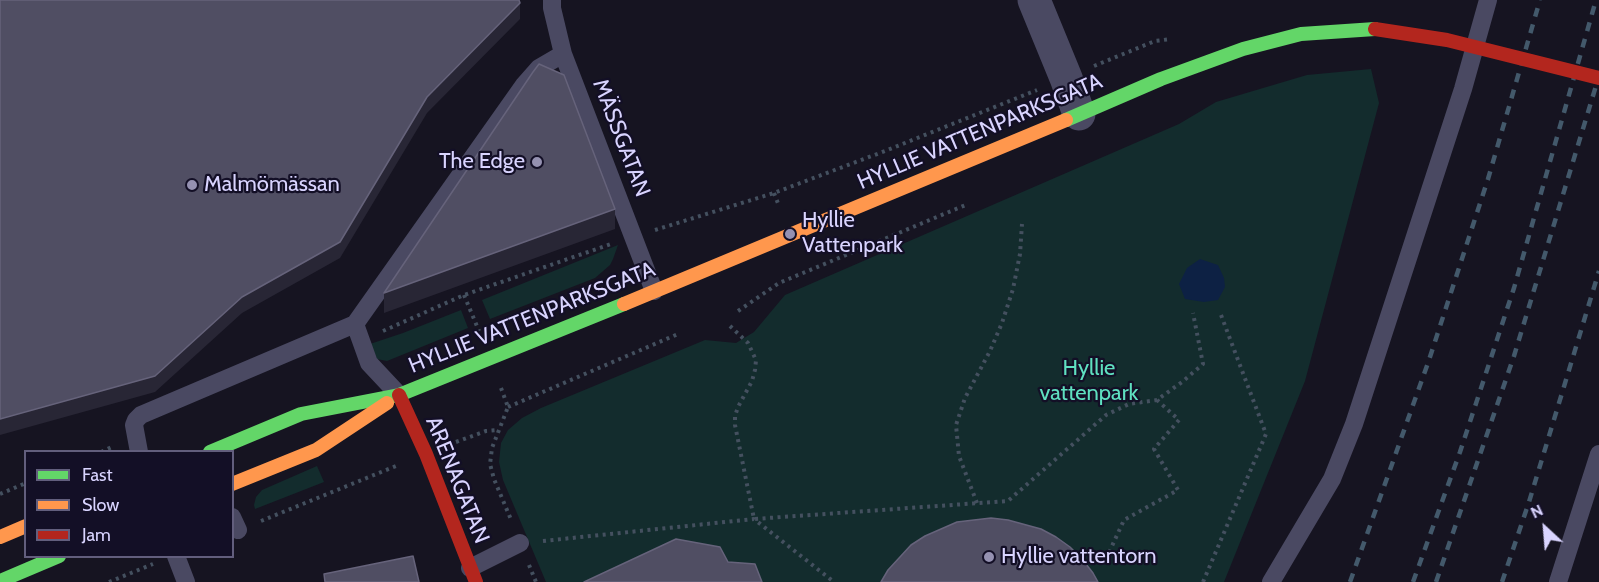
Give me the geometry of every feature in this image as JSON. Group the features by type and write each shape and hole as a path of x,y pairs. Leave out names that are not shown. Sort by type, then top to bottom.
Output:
{"street":[{"path":"1034,0 1079,114"},
{"name":"HYLLIE VATTENPARKSGATA","path":"215,450 301,414 399,395 1043,130 1161,79 1243,49 1301,34 1375,29 1447,40 1599,78"},
{"name":"HYLLIE VATTENPARKSGATA","path":"234,483 316,450 399,395"},
{"name":"ARENAGATAN","path":"399,395 426,454 473,575"},
{"path":"0,537 24,527"},
{"path":"0,581 54,558"}],"lane":[{"name":"MÄSSGATAN","path":"552,0 563,54 654,291"},
{"path":"1271,582 1332,480 1354,424 1463,89 1488,0"},
{"path":"139,450 134,425 141,415 355,324 524,85 539,68 563,54"},
{"path":"355,324 369,363 399,395"},
{"path":"1558,582 1599,454"},
{"path":"473,575 520,543"},
{"path":"169,559 186,582"}],"path":[{"path":"536,582 490,464 492,448 508,407 464,295 634,236 774,193 1038,89"},
{"path":"738,311 779,283 968,204"},
{"path":"977,503 959,456 956,425 965,398 1002,323 1013,289 1020,254 1022,224"},
{"path":"520,543 754,519 1008,501 1106,415 1129,404 1157,400 1203,364 1193,313"},
{"path":"1203,582 1266,434 1221,315"},
{"path":"730,326 748,343 756,360 752,381 735,416 754,519 834,582"},
{"path":"508,407 678,334"},
{"path":"1106,559 1124,520 1178,490 1154,449 1179,420 1157,400"},
{"path":"235,523 486,430 499,430"},
{"path":"0,494 24,484"},
{"path":"109,582 169,559"}],"green space":[{"name":"Hyllie vattenpark","path":"1371,69 1379,103 1305,381 1224,582 546,582 503,480 499,462 501,443 508,430 522,418 705,340 736,343 754,332 785,295 1179,124 1216,102 1307,75"},
{"path":"618,245 610,265 595,278 490,319 482,300"},
{"path":"461,310 468,328 387,361 377,359 370,344"},
{"path":"317,466 324,482 255,509 256,497 262,490"}],"water":[{"path":"1200,259 1218,265 1224,278 1225,287 1218,300 1204,302 1185,299 1179,284 1187,268"}],"building":[{"name":"Malmömässan","path":"0,0 519,0 520,3 427,97 340,242 242,297 155,376 0,419"},
{"name":"The Edge","path":"539,64 564,75 615,209 384,293 533,72"},
{"name":"Hyllie vattentorn","path":"991,518 1041,529 1056,537 1082,559 1098,582 881,582 888,570 911,545 925,536 957,522"},
{"path":"676,539 720,547 728,562 755,564 762,582 584,582"},
{"path":"413,556 419,582 325,582 324,574"}],"railway":[{"path":"1350,582 1428,363 1488,179 1540,0"},
{"path":"1413,582 1460,452 1514,288 1596,0"},
{"path":"1436,582 1514,356 1599,76"},
{"path":"1502,582 1529,502 1599,271"}],"traffic: fast":[{"path":"1066,120 1161,79 1243,49 1301,34 1375,29"},
{"path":"215,450 301,414 399,395 624,304"},
{"path":"0,581 54,558"}],"traffic: slow":[{"path":"624,304 1066,120"},
{"path":"234,483 316,450 387,403"},
{"path":"0,537 24,527"}],"traffic: jam":[{"path":"1375,29 1447,40 1599,78"},
{"path":"399,395 426,454 476,582"}],"place":[{"name":"The Edge","path":"537,162"},
{"name":"Malmömässan","path":"192,185"},
{"name":"Hyllie Vattenpark","path":"790,234"},
{"name":"Hyllie vattentorn","path":"989,557"}]}
